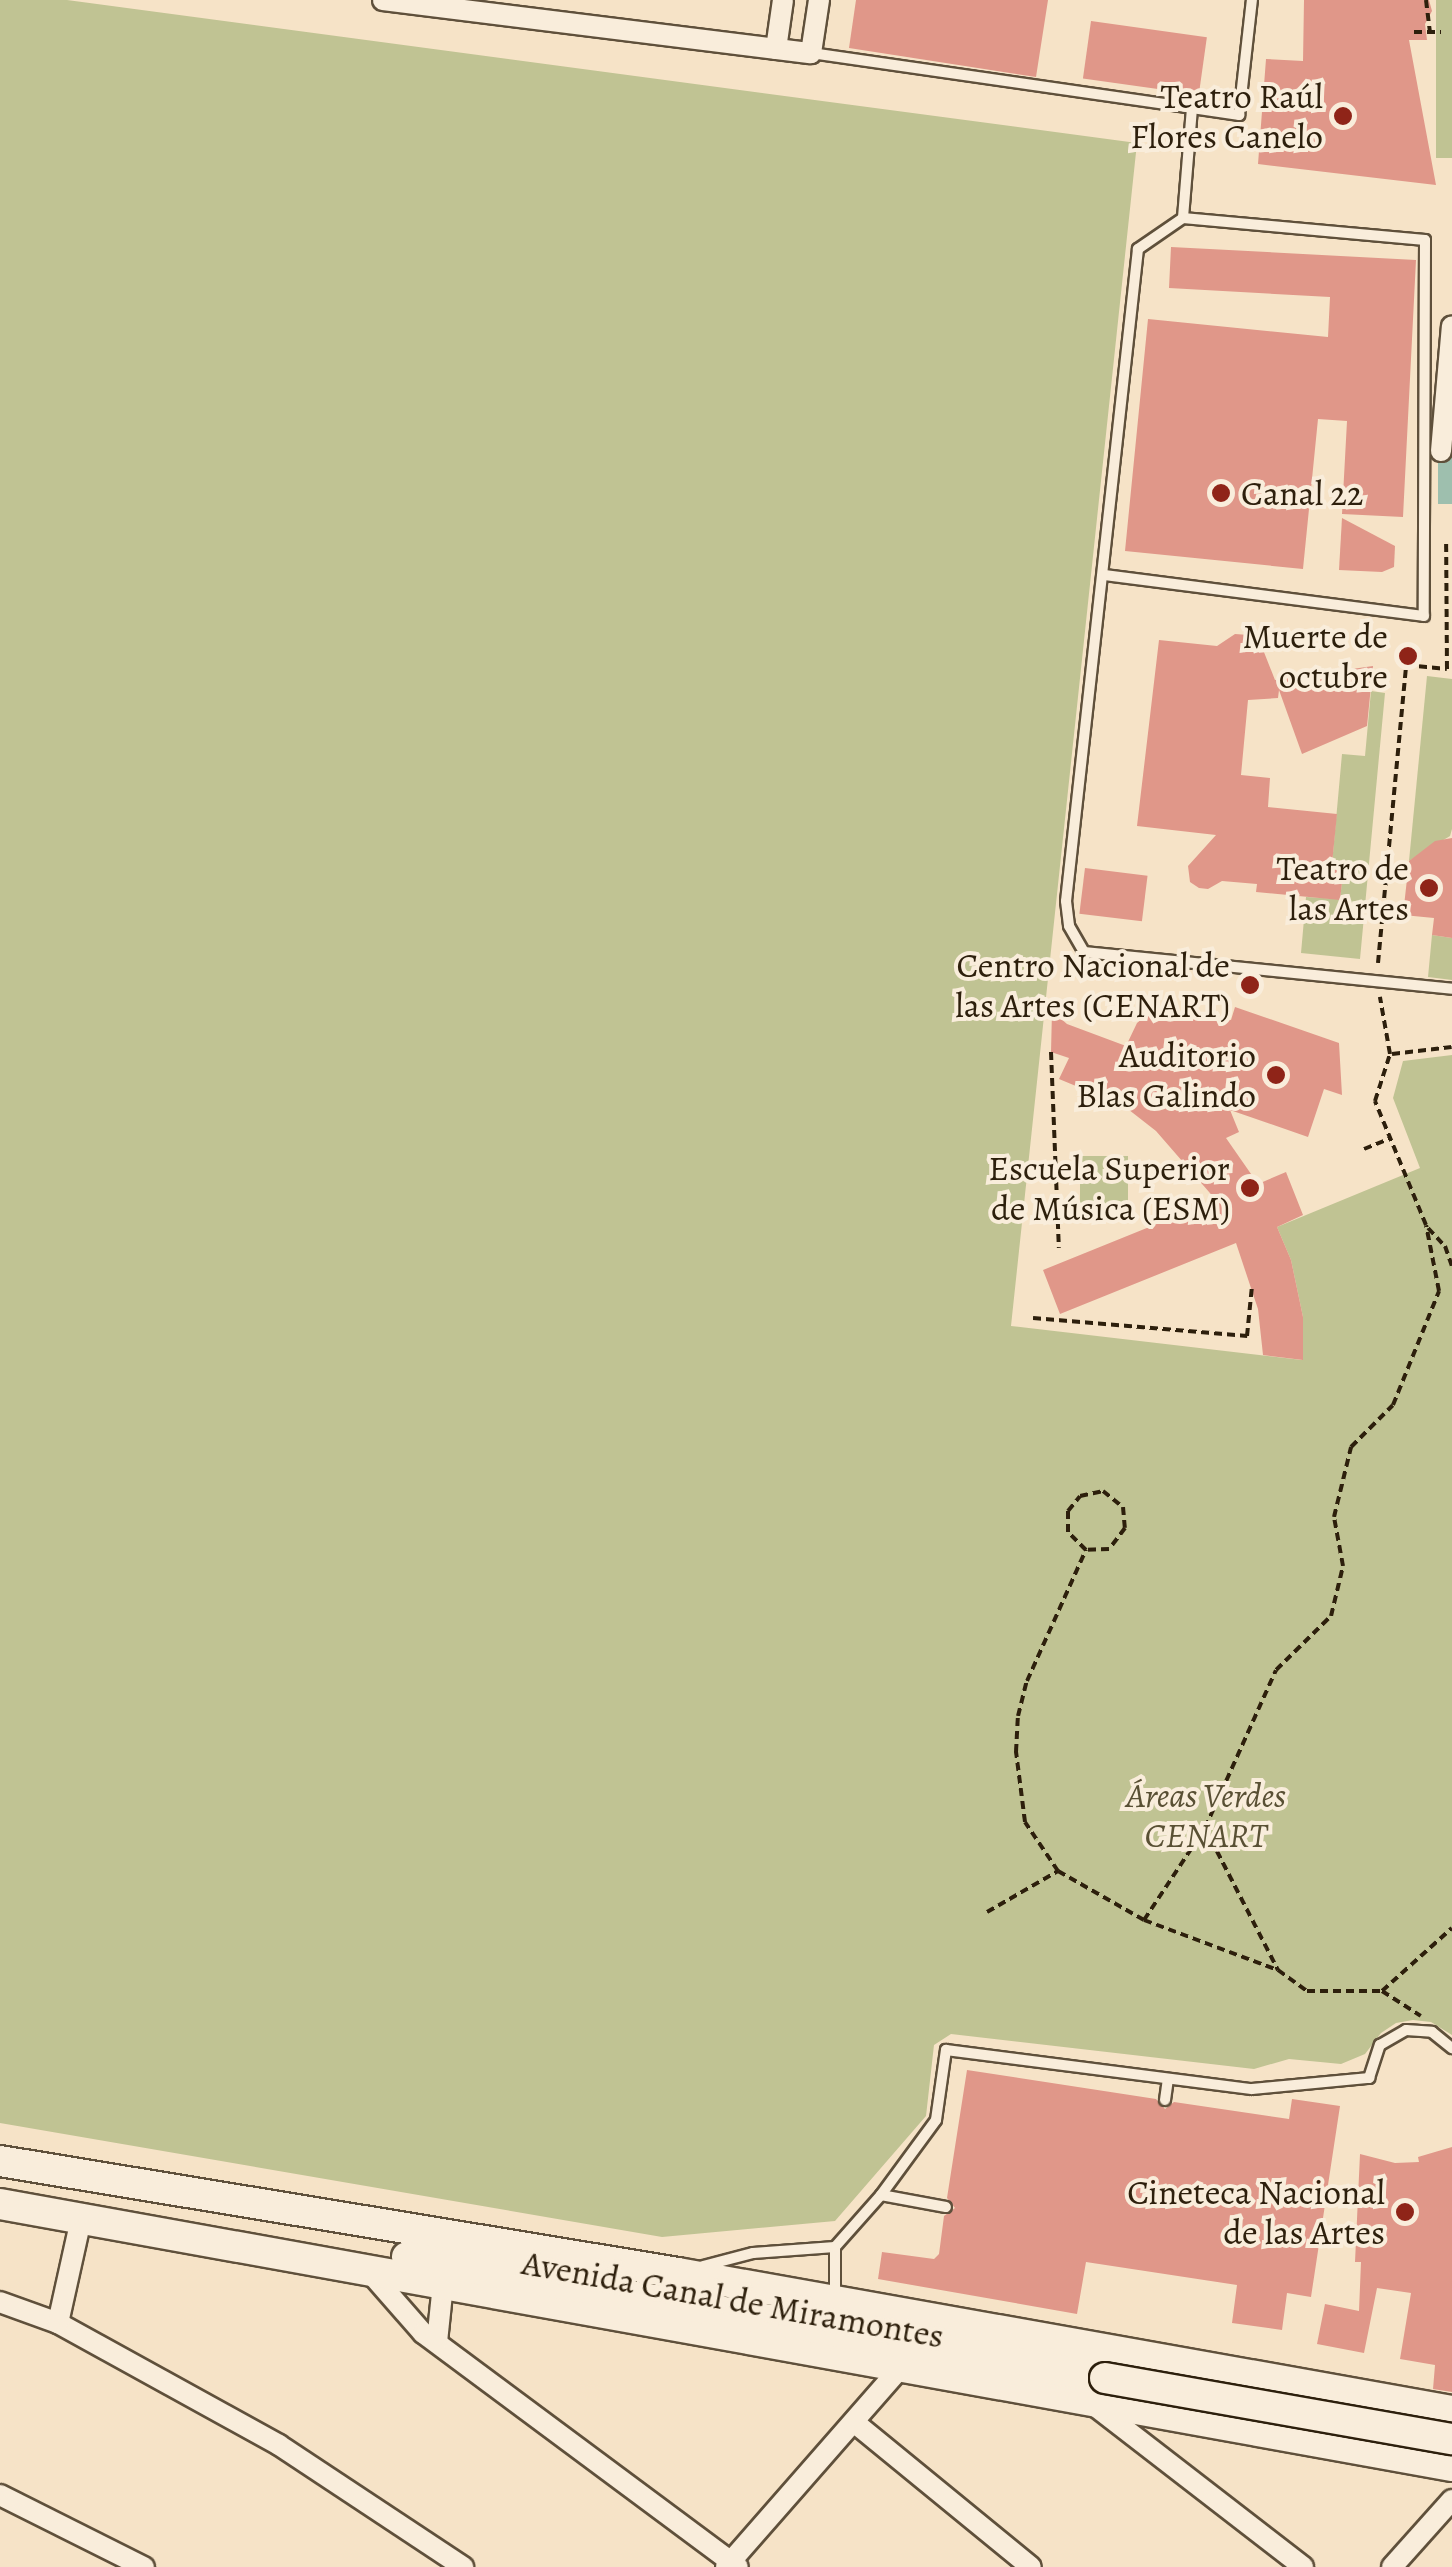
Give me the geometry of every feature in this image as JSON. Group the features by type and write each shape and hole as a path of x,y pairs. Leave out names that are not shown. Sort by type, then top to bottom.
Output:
{"main road":[{"name":"Avenida Canal de Miramontes","path":"0,2161 678,2273 1452,2411"},
{"name":"Avenida Canal de Miramontes","path":"0,2185 772,2321 1095,2388 1292,2440 1452,2466"},
{"name":"Avenida Canal de Miramontes","path":"0,2204 900,2368 1095,2388"},
{"path":"772,2321 854,2358"},
{"path":"1224,2424 1241,2420 1253,2406 1255,2389 1247,2374"},
{"path":"1292,2440 1278,2427 1274,2407 1289,2387 1305,2383"},
{"path":"1095,2388 1452,2439"}],"street":[{"path":"383,0 812,53 819,0"},
{"path":"776,49 782,0"},
{"path":"1441,451 1452,326"},
{"path":"58,2324 81,2218"},
{"path":"368,2269 436,2342 732,2565 900,2368"},
{"path":"436,2342 443,2284"},
{"path":"0,2302 58,2324 280,2445 463,2567"},
{"path":"1095,2388 1302,2567"},
{"path":"855,2423 1030,2567"},
{"path":"0,2495 144,2567"},
{"path":"1392,2567 1452,2500"}],"lane":[{"path":"812,53 1238,115 1252,0"},
{"path":"1182,218 1192,108"},
{"path":"1104,575 1424,616 1425,240 1182,218 1138,249 1066,901 1074,941 1084,952 1452,989"},
{"path":"836,2302 835,2247 881,2195 936,2120 946,2050 1252,2089 1368,2078 1374,2053 1392,2036 1406,2030 1432,2032 1452,2048"},
{"path":"1166,2100 1168,2078"},
{"path":"881,2195 946,2207"},
{"path":"678,2273 753,2254 835,2247"}],"path":[{"path":"1426,0 1430,32"},
{"path":"1414,32 1441,32"},
{"path":"1144,1920 1205,1828 1276,1670 1331,1616 1344,1566 1334,1516 1351,1447 1393,1404 1439,1291 1426,1225 1376,1101 1390,1054 1376,981 1406,665 1450,669 1446,540"},
{"path":"1390,1054 1452,1047"},
{"path":"1050,1052 1059,1248"},
{"path":"1364,1149 1390,1138"},
{"path":"1426,1225 1445,1246 1452,1266"},
{"path":"1032,1318 1246,1336 1252,1286"},
{"path":"1103,1492 1123,1507 1126,1528 1109,1548 1086,1550 1068,1532 1068,1510 1080,1496 1103,1492"},
{"path":"1086,1550 1027,1681 1018,1716 1016,1752 1025,1822 1058,1871 1144,1920 1278,1970 1306,1992 1382,1991 1416,2010 1432,2032"},
{"path":"1205,1828 1278,1970"},
{"path":"987,1912 1058,1871"},
{"path":"1382,1991 1452,1928"}],"green space":[{"name":"Áreas Verdes CENART","path":"0,0 67,0 1137,143 1011,1326 1302,1360 1303,1317 1291,1260 1277,1227 1420,1168 1393,1098 1403,1061 1452,1055 1452,2035 1431,2022 1413,2020 1396,2023 1381,2033 1365,2054 1341,2064 1289,2059 1254,2069 951,2034 934,2045 926,2116 835,2221 662,2237 0,2123"},
{"path":"1436,0 1452,0 1452,158 1436,158"},
{"path":"1427,676 1452,679 1452,829 1450,836 1409,861"},
{"path":"1371,691 1385,693 1360,959 1301,953 1306,897 1340,899 1344,865 1332,864 1342,754 1365,756"},
{"path":"1432,935 1452,938 1452,980 1428,977"},
{"path":"1080,1156 1128,1156 1128,1207 1080,1207"}],"shaded area":[{"path":"1438,455 1452,455 1452,504 1438,504"}],"building":[{"path":"856,0 1048,0 1036,77 849,48"},
{"name":"Teatro Raúl Flores Canelo","path":"1304,0 1429,0 1432,11 1425,24 1427,40 1409,40 1436,185 1258,164 1266,59 1303,61"},
{"path":"1091,21 1207,37 1199,95 1083,78"},
{"path":"1171,247 1416,260 1403,517 1342,514 1347,421 1318,419 1303,569 1125,551 1148,319 1328,337 1330,297 1169,288"},
{"path":"1342,518 1395,546 1394,567 1382,572 1339,570"},
{"path":"1235,634 1249,635 1260,642 1275,680 1373,666 1367,726 1302,754 1279,690 1278,698 1248,700 1241,775 1270,778 1268,807 1337,814 1332,864 1344,865 1340,900 1256,892 1257,884 1222,881 1208,889 1199,888 1190,882 1188,866 1216,835 1137,826 1159,640 1217,646"},
{"name":"Teatro de las Artes","path":"1452,838 1452,938 1432,935 1434,918 1403,915 1409,861 1435,841"},
{"path":"1085,868 1148,876 1142,921 1079,914"},
{"name":"Escuela Superior de Música (ESM)","path":"1235,1007 1339,1043 1342,1095 1324,1089 1308,1137 1230,1110 1239,1132 1226,1138 1258,1184 1286,1172 1303,1215 1277,1227 1291,1260 1303,1317 1303,1360 1263,1355 1258,1309 1236,1243 1060,1314 1043,1270 1216,1200 1156,1131 1124,1106 1059,1079 1069,1058 1051,1052 1052,1011 1067,1024 1126,1046 1137,1023 1154,1009 1231,1020"},
{"path":"967,2070 1156,2099 1165,2109 1174,2102 1289,2119 1292,2099 1340,2106 1311,2297 1287,2293 1282,2330 1232,2323 1237,2285 1086,2262 1077,2314 878,2279 882,2252 934,2259 939,2254 944,2216 955,2208 947,2198"},
{"name":"Cineteca Nacional de las Artes","path":"1452,2147 1452,2392 1433,2389 1435,2365 1400,2359 1411,2293 1377,2288 1364,2353 1317,2344 1325,2304 1359,2311 1361,2262 1355,2262 1360,2154 1395,2163 1419,2162 1418,2157"}],"place":[{"name":"Teatro Raúl Flores Canelo","path":"1343,116"},
{"name":"Canal 22","path":"1221,493"},
{"name":"Muerte de octubre","path":"1408,656"},
{"name":"Teatro de las Artes","path":"1429,888"},
{"name":"Centro Nacional de las Artes (CENART)","path":"1250,985"},
{"name":"Auditorio Blas Galindo","path":"1276,1075"},
{"name":"Escuela Superior de Música (ESM)","path":"1250,1188"},
{"name":"Cineteca Nacional de las Artes","path":"1405,2212"}]}
